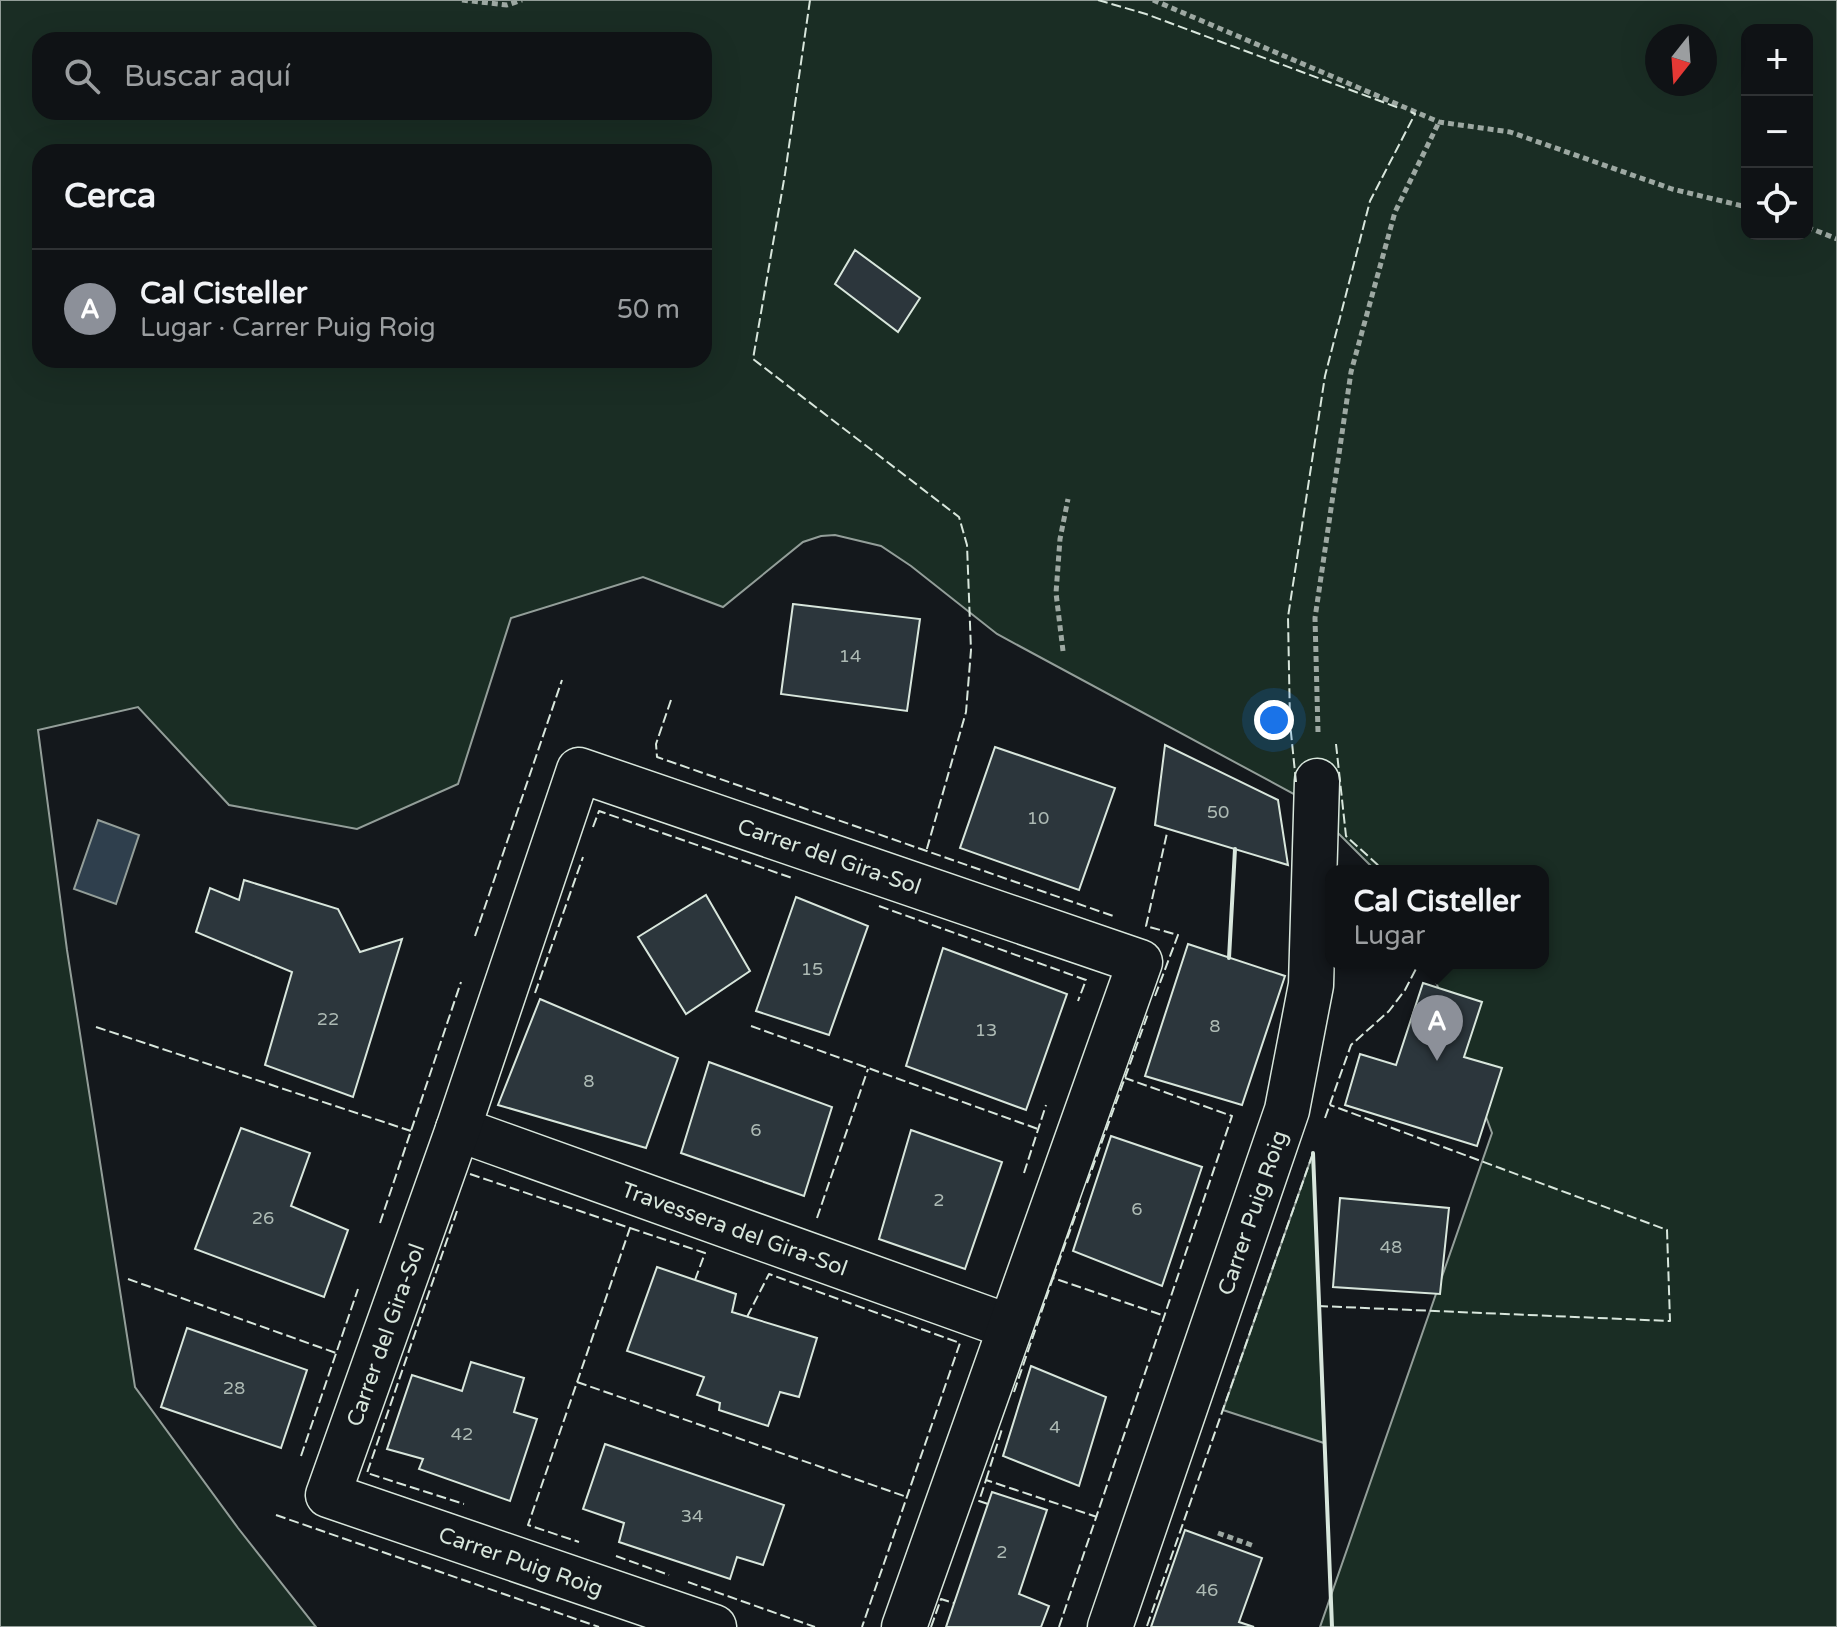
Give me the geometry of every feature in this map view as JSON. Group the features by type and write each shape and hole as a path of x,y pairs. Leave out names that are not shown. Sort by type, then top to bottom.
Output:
{"street":[{"name":"Carrer del Gira-Sol","path":"328,1495 458,1129 579,770 1140,962 904,1627"},
{"name":"Carrer Puig Roig","path":"1110,1627 1287,1110 1321,949 1317,781"},
{"name":"Travessera del Gira-Sol","path":"458,1129 1010,1327"},
{"name":"Carrer Puig Roig","path":"328,1495 714,1627"}],"path":[{"path":"462,0 507,5 522,0"},
{"path":"1153,0 1439,122 1510,132 1672,189 1741,206"},
{"path":"1317,781 1315,618 1351,372 1395,212 1439,122"},
{"path":"1813,229 1837,239"},
{"path":"1063,651 1056,593 1060,539 1068,499"},
{"path":"1218,1533 1254,1546"}],"green space":[{"path":"0,0 1837,0 1837,1627 1320,1627 1492,1133 1431,969 1549,969 1549,865 1370,865 1305,800 997,634 881,546 835,535 803,542 723,607 643,577 511,618 458,784 357,829 229,805 138,707 38,730 67,950 135,1387 238,1528 316,1627 0,1627"},
{"path":"1313,1153 1324,1443 1223,1410"}],"water":[{"path":"98,820 139,835 116,904 74,889"}],"building":[{"path":"855,250 920,298 898,332 835,284"},
{"path":"793,604 920,619 907,711 781,694"},
{"path":"1165,745 1278,800 1288,865 1155,825"},
{"path":"995,747 1115,788 1079,890 960,848"},
{"path":"244,880 338,909 360,952 402,939 353,1097 265,1065 292,972 196,932 210,888 239,900"},
{"path":"706,895 750,971 686,1014 638,937"},
{"path":"796,897 868,926 829,1035 756,1011"},
{"path":"1188,944 1285,976 1242,1105 1145,1076"},
{"path":"943,948 1067,994 1026,1110 906,1066"},
{"path":"1423,983 1482,1002 1464,1057 1502,1068 1477,1146 1345,1105 1360,1054 1396,1065"},
{"path":"540,999 678,1058 646,1148 498,1105"},
{"path":"709,1062 832,1107 804,1196 681,1153"},
{"path":"241,1128 310,1153 291,1206 348,1230 324,1297 195,1249"},
{"path":"911,1130 1002,1162 965,1269 879,1239"},
{"path":"1111,1136 1202,1167 1162,1286 1073,1251"},
{"path":"1340,1198 1449,1208 1440,1294 1333,1287"},
{"path":"657,1267 736,1294 732,1312 817,1338 799,1397 780,1392 768,1426 719,1410 720,1403 697,1395 704,1377 627,1351"},
{"path":"187,1328 307,1370 281,1448 161,1407"},
{"path":"471,1362 524,1378 514,1412 537,1419 510,1501 419,1469 423,1459 387,1449 412,1375 462,1391"},
{"path":"1031,1366 1106,1397 1079,1486 1003,1456"},
{"path":"605,1444 784,1505 763,1565 737,1557 730,1579 619,1542 624,1523 583,1509"},
{"path":"992,1492 1047,1510 1019,1594 1049,1606 1041,1627 946,1627"},
{"path":"1185,1530 1262,1558 1239,1622 1254,1627 1151,1627"}],"fence":[{"path":"810,0 785,174 753,359 959,517 967,545 971,650 966,712 926,852"},
{"path":"1098,0 1146,14 1399,108"},
{"path":"1296,782 1290,723 1288,617 1325,376 1370,201 1415,114 1411,112"},
{"path":"475,936 562,680"},
{"path":"671,700 656,744 657,757 1116,917"},
{"path":"1336,744 1346,836 1378,865"},
{"path":"593,827 599,811 792,878"},
{"path":"1155,996 1178,935 1146,926 1167,833"},
{"path":"535,993 583,857"},
{"path":"879,906 1086,980 1078,1001"},
{"path":"1325,1118 1351,1045 1389,1011 1416,969"},
{"path":"380,1223 461,982"},
{"path":"1087,1183 1148,1014"},
{"path":"751,1026 1038,1129"},
{"path":"96,1027 411,1131"},
{"path":"817,1218 868,1069"},
{"path":"1059,1627 1232,1116 1125,1078"},
{"path":"1024,1173 1046,1105"},
{"path":"1318,1306 1670,1321 1667,1230 1330,1105"},
{"path":"1147,1626 1313,1153"},
{"path":"470,1174 630,1228 528,1525 579,1542"},
{"path":"1053,1278 1081,1200"},
{"path":"457,1211 367,1473 464,1504"},
{"path":"630,1228 705,1253 695,1280"},
{"path":"747,1317 769,1274 960,1343 862,1627"},
{"path":"1014,1392 1053,1278 1165,1316"},
{"path":"128,1279 336,1353"},
{"path":"301,1456 358,1289"},
{"path":"577,1382 907,1497"},
{"path":"986,1480 1002,1429"},
{"path":"988,1504 979,1501 986,1480 1097,1517"},
{"path":"276,1515 599,1627"},
{"path":"616,1556 669,1575"},
{"path":"688,1582 815,1627"},
{"path":"931,1627 941,1599 954,1603"}],"wall":[{"path":"1229,958 1235,849"},
{"path":"1313,1153 1332,1627"}],"place":[{"name":"Cal Cisteller","path":"1437,1061"}]}
